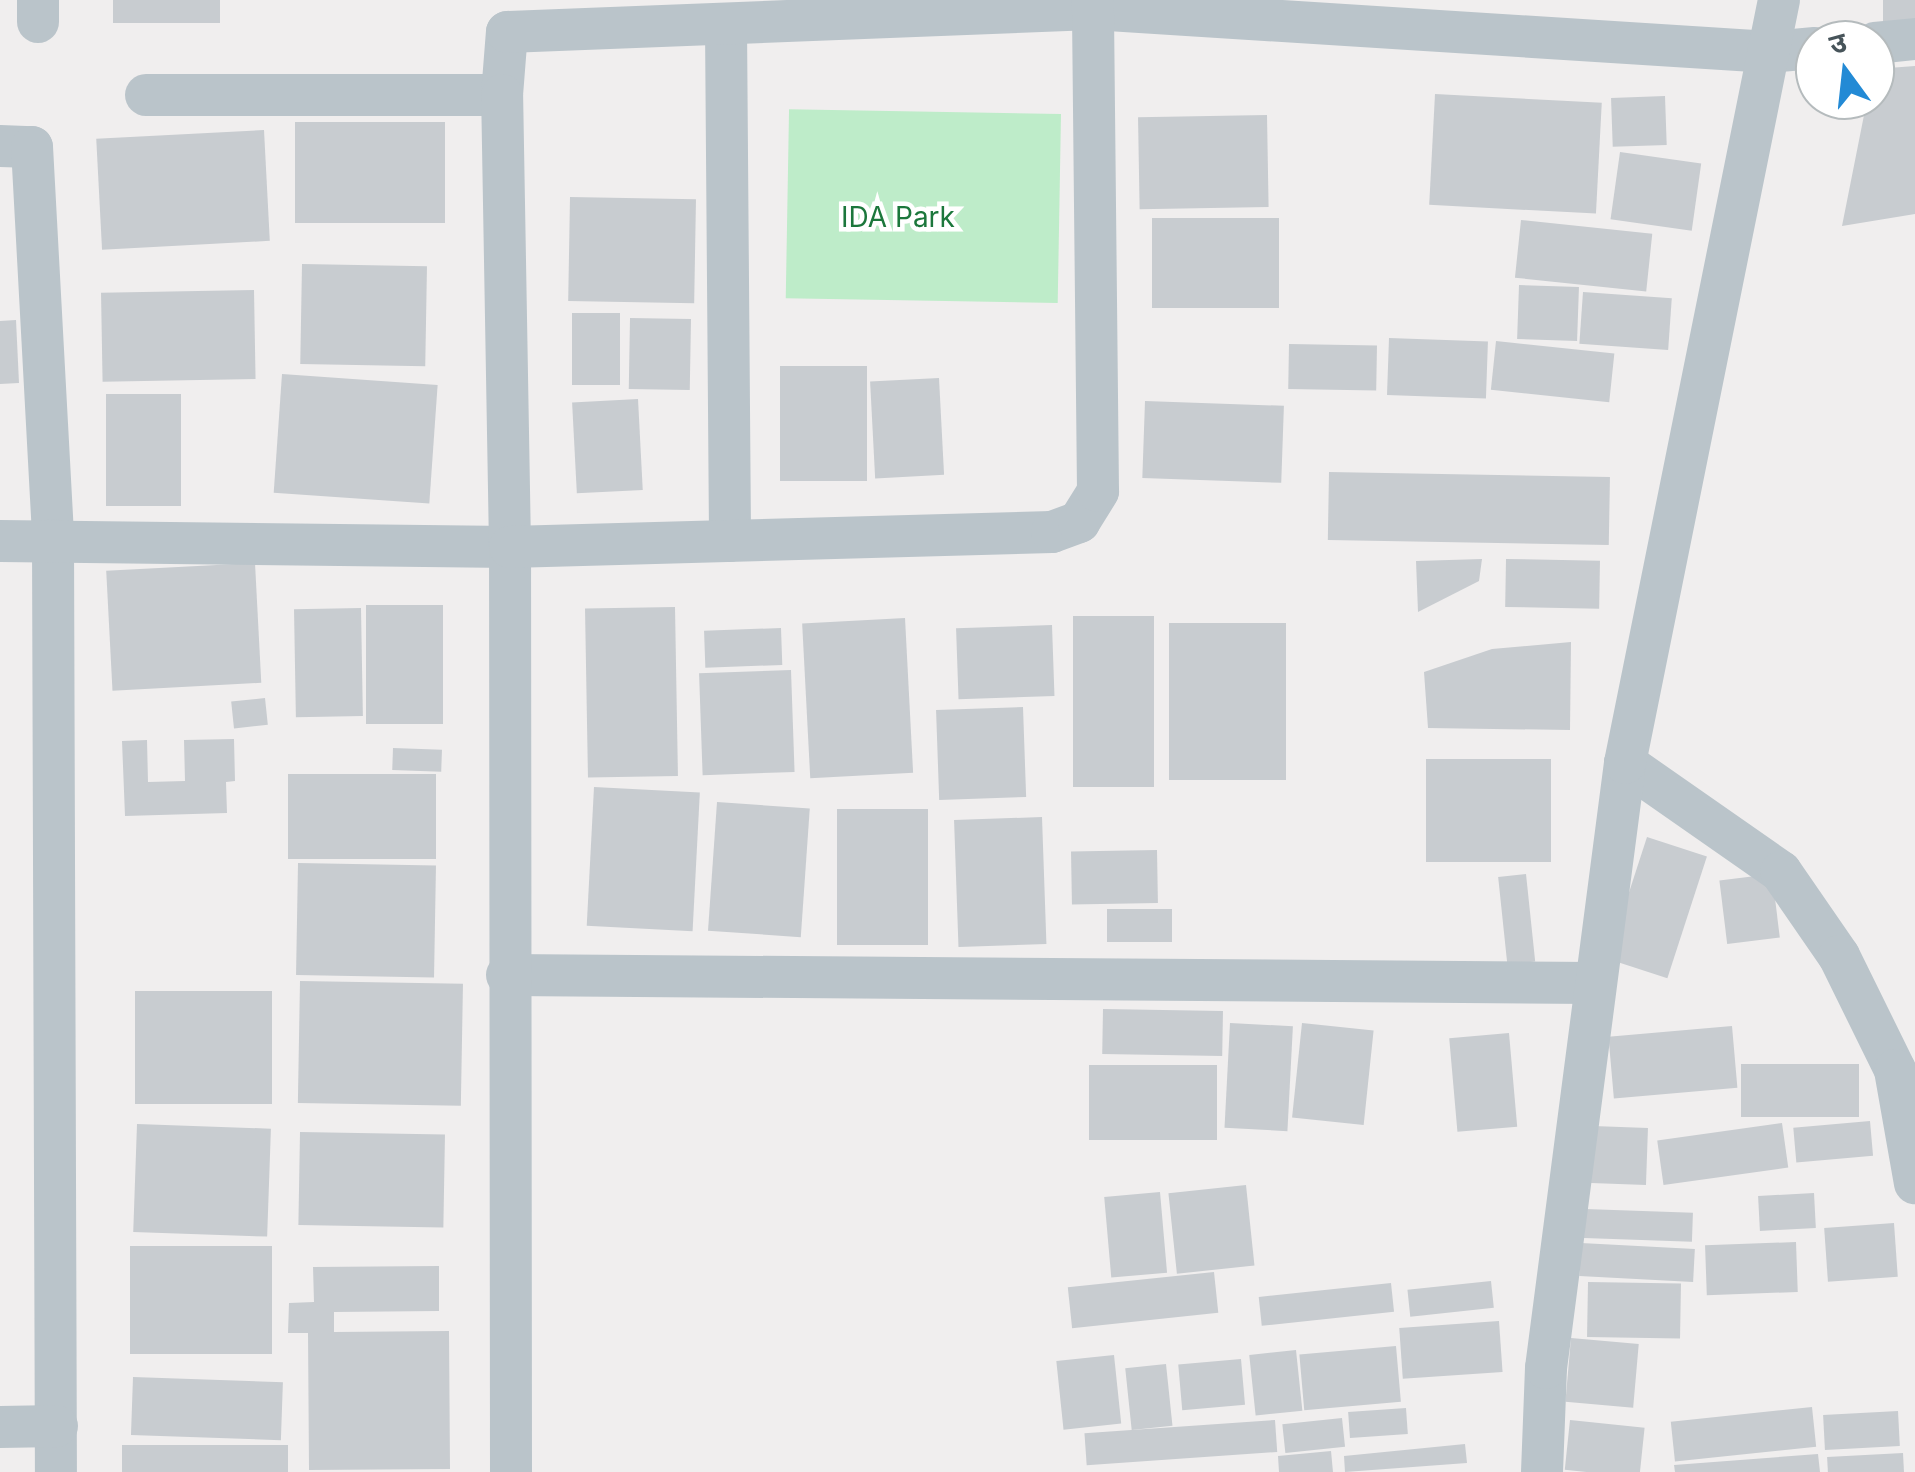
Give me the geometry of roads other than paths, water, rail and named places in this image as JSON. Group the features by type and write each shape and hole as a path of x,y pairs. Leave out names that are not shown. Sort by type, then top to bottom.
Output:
{"street":[{"path":"1542,1472 1546,1368 1592,983 1625,763 1779,0"},
{"path":"0,541 510,546 1052,532 1079,522 1092,508 1098,491 1093,4"},
{"path":"511,1472 507,975 510,546 502,94 507,16 726,26 1093,4 1770,52 1795,50"},
{"path":"726,26 730,541"},
{"path":"146,95 502,94"},
{"path":"0,146 32,146 53,540 56,1472"},
{"path":"1625,763 1781,872 1839,956 1895,1070 1915,1183"},
{"path":"507,975 1592,983"},
{"path":"0,1427 57,1426"}],"park label":[{"name":"IDA Park","path":"898,217"}]}
